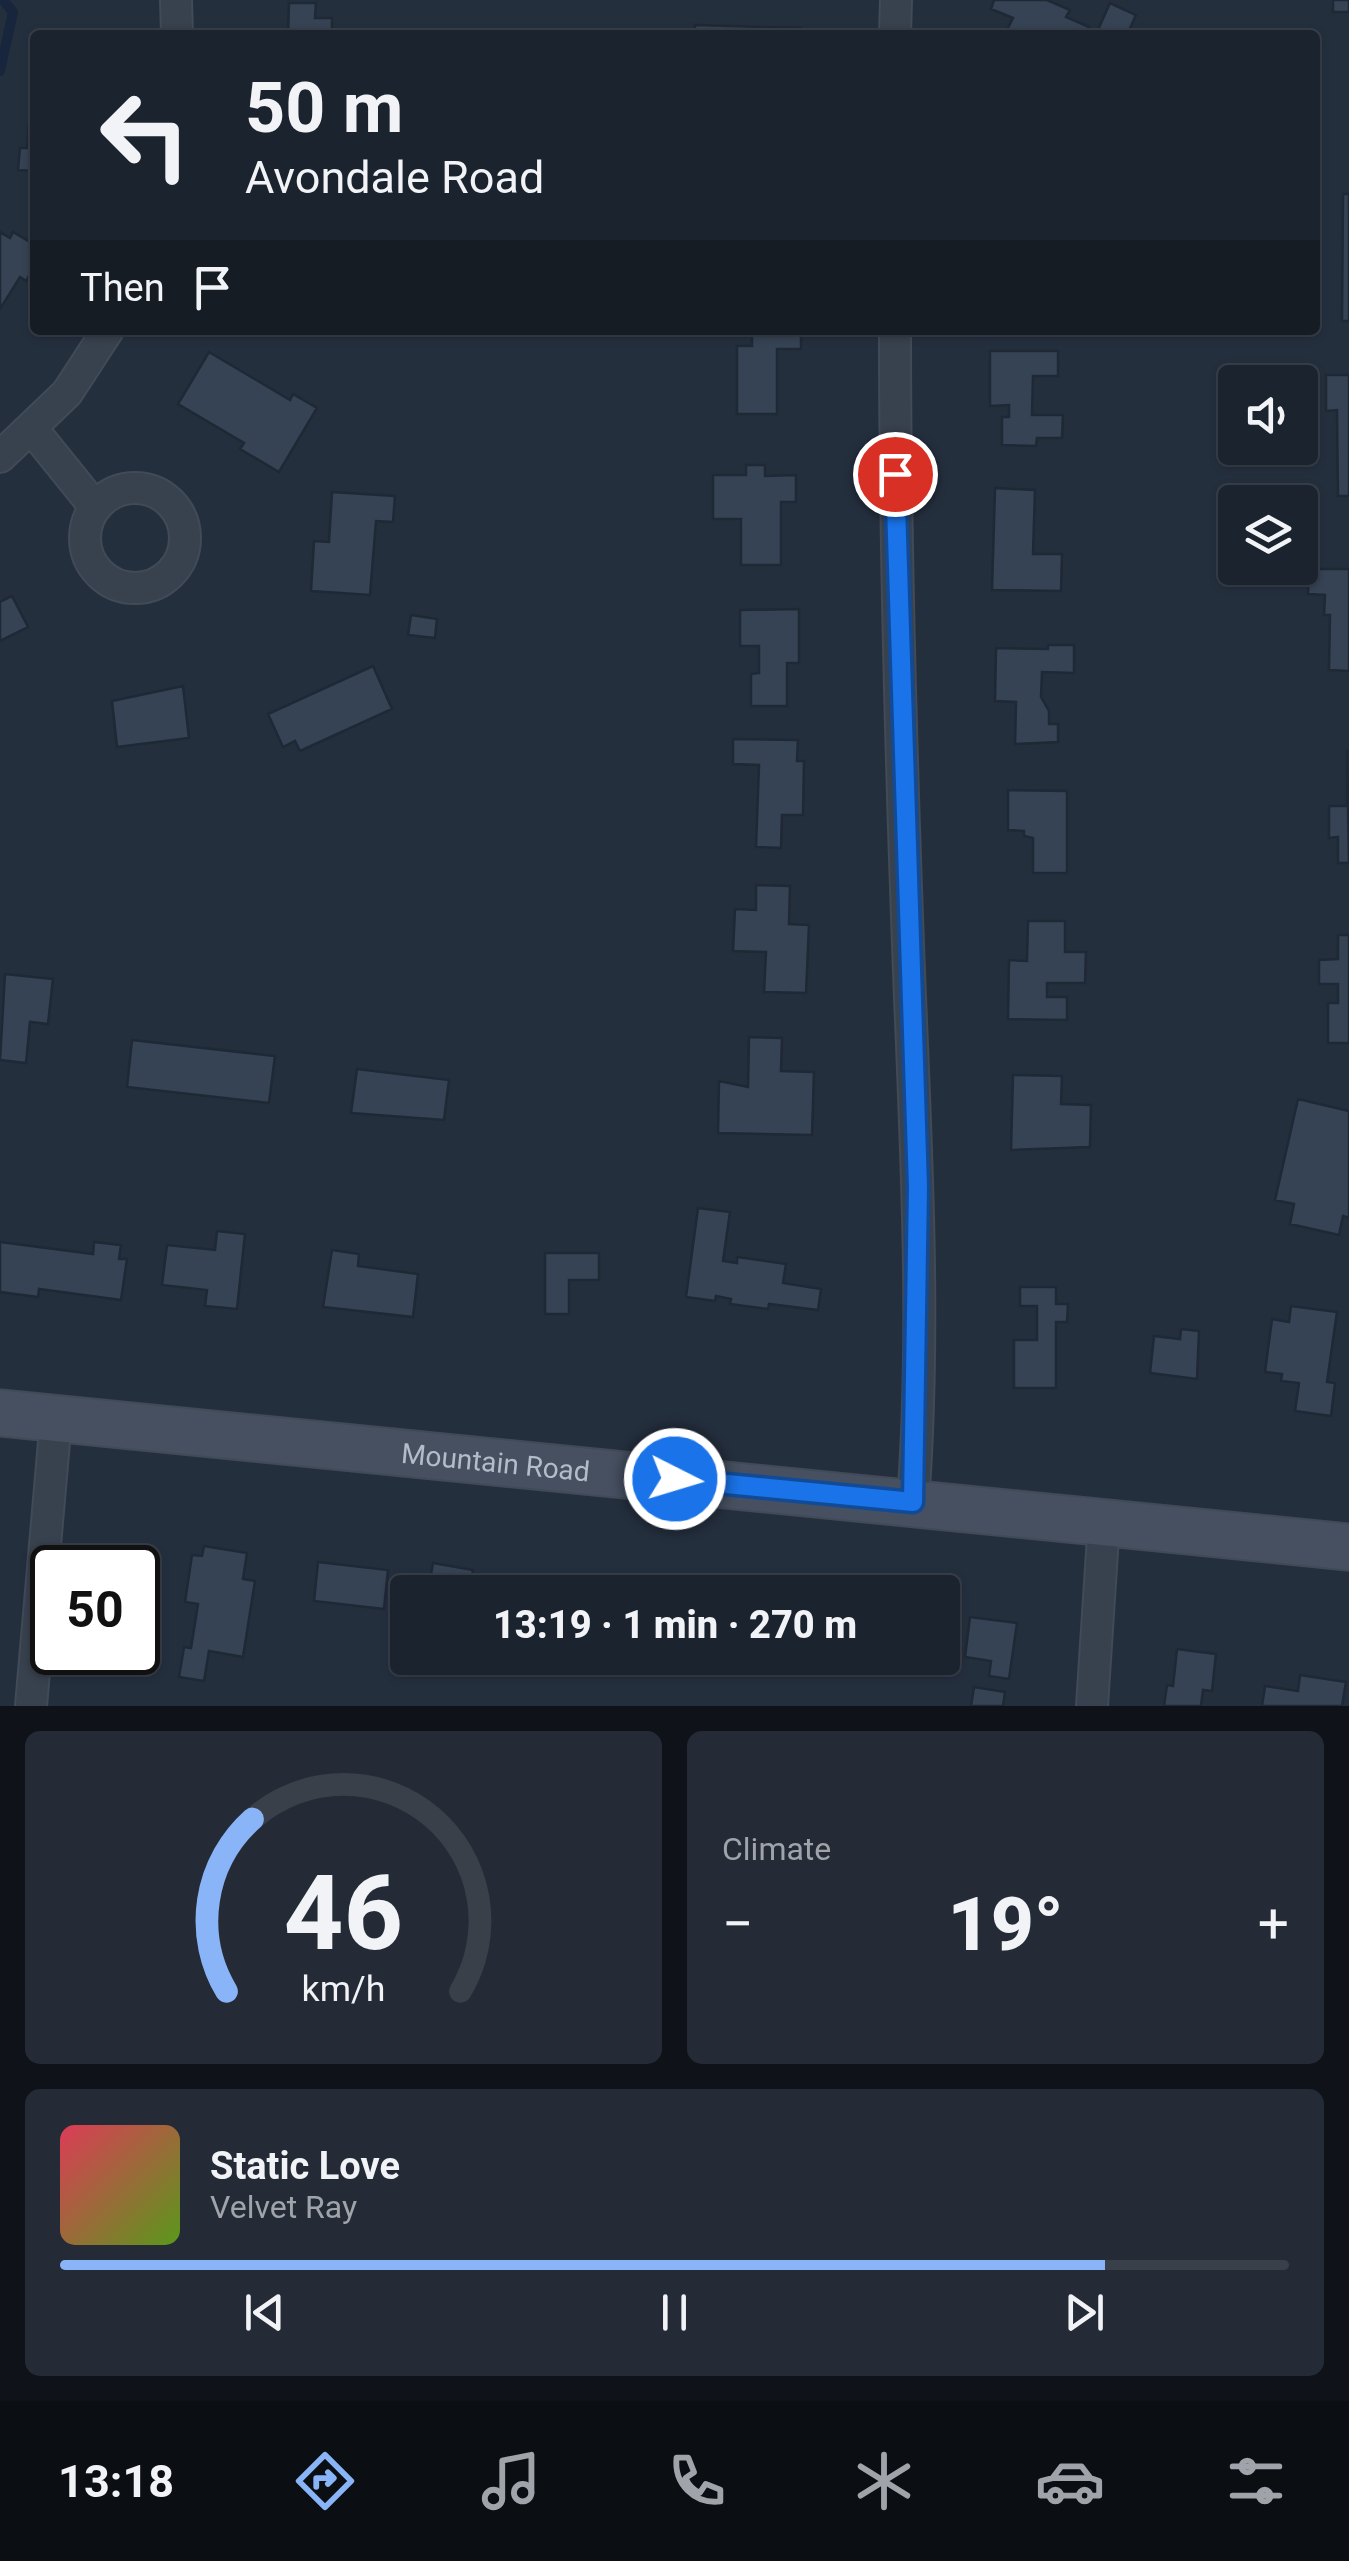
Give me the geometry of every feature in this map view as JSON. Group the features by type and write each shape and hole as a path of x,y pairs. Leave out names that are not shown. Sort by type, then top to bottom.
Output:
{"main road":[{"name":"Mountain Road","path":"0,1413 1349,1548"}],"street":[{"path":"176,0 177,30"},
{"path":"896,0 896,30"},
{"path":"0,457 67,394 105,335"},
{"path":"895,335 895,581 918,1187 913,1502"},
{"path":"33,430 95,507"},
{"path":"30,1706 56,1419"},
{"path":"1092,1706 1104,1521"}],"building":[{"path":"994,0 1047,0 1070,10 1066,17 1089,27 1013,30 1008,28 1013,18 991,9"},
{"path":"1333,0 1349,0 1349,12 1333,12"},
{"path":"289,3 316,3 315,18 332,18 332,30 288,30"},
{"path":"1110,3 1136,15 1129,30 1098,30"},
{"path":"695,25 801,28 801,30 695,30"},
{"path":"30,114 30,171 18,170 20,148 27,148"},
{"path":"1343,194 1349,194 1349,321 1342,321"},
{"path":"0,232 10,238 13,232 30,242 30,274 26,281 20,277 0,309"},
{"path":"752,335 801,335 801,349 777,349 777,414 737,414 737,346 752,346"},
{"path":"990,351 1058,351 1058,376 1033,376 1032,415 1063,415 1062,438 1037,438 1036,446 1002,445 1002,417 1009,417 1009,405 990,406"},
{"path":"209,352 290,400 293,394 317,408 279,472 240,449 244,443 178,404"},
{"path":"1326,375 1349,375 1349,496 1338,496 1337,410 1326,411"},
{"path":"746,465 765,465 765,476 796,475 796,502 781,502 781,565 741,565 741,519 713,519 713,475 746,475"},
{"path":"995,488 1035,490 1033,554 1062,554 1061,591 992,590"},
{"path":"332,492 395,496 393,522 376,521 370,595 311,591 314,541 329,542"},
{"path":"1318,569 1349,569 1349,671 1329,670 1330,615 1324,615 1325,595 1308,594 1308,585 1318,585"},
{"path":"12,596 28,627 0,641 0,602"},
{"path":"799,609 799,663 787,663 787,706 751,706 751,674 759,673 759,646 740,646 740,610"},
{"path":"411,615 437,619 435,638 408,635"},
{"path":"1048,645 1074,645 1074,673 1042,672 1041,697 1049,711 1049,724 1058,724 1058,742 1015,744 1016,702 995,701 996,648 1048,649"},
{"path":"373,666 392,709 300,751 295,741 283,747 268,714"},
{"path":"183,686 189,738 117,747 112,701"},
{"path":"733,739 798,740 797,761 804,761 803,815 782,815 781,848 756,847 759,765 733,764"},
{"path":"1347,750 1349,863 1338,863 1338,837 1329,838 1329,806 1347,806"},
{"path":"1008,790 1067,791 1067,873 1033,873 1033,838 1024,836 1024,831 1008,830"},
{"path":"756,885 790,886 789,924 809,925 806,993 764,992 766,952 733,951 735,909 756,910"},
{"path":"1028,921 1065,921 1065,952 1086,952 1085,983 1047,983 1047,997 1067,997 1067,1020 1008,1019 1009,960 1027,961"},
{"path":"1338,935 1349,935 1349,1043 1328,1043 1328,1003 1338,1003 1338,984 1319,984 1319,960 1338,959"},
{"path":"5,974 53,979 48,1024 30,1022 26,1063 0,1060"},
{"path":"749,1037 782,1038 781,1071 814,1072 812,1135 718,1133 719,1081 748,1087"},
{"path":"132,1040 275,1056 269,1103 127,1087"},
{"path":"357,1069 449,1080 444,1120 351,1113"},
{"path":"1013,1075 1062,1076 1061,1104 1091,1105 1090,1147 1011,1150"},
{"path":"1298,1099 1349,1111 1349,1218 1343,1216 1339,1235 1290,1224 1294,1204 1275,1200"},
{"path":"698,1208 730,1212 723,1261 737,1263 737,1257 786,1264 783,1283 821,1289 818,1310 730,1304 731,1299 716,1296 715,1301 686,1297"},
{"path":"217,1231 245,1234 237,1309 205,1306 207,1290 162,1285 167,1245 215,1250"},
{"path":"0,1242 93,1254 94,1242 121,1245 119,1259 127,1259 121,1300 39,1289 38,1297 0,1292"},
{"path":"332,1250 359,1254 358,1266 418,1274 413,1317 323,1307"},
{"path":"545,1253 599,1253 599,1280 569,1280 569,1314 545,1314"},
{"path":"1020,1287 1056,1287 1056,1304 1068,1304 1067,1322 1056,1322 1056,1388 1014,1388 1014,1340 1037,1340 1037,1306 1020,1306"},
{"path":"1291,1306 1337,1312 1327,1382 1335,1383 1331,1416 1295,1411 1299,1383 1281,1381 1282,1374 1265,1372 1272,1319 1289,1322"},
{"path":"1181,1329 1199,1331 1197,1379 1150,1373 1154,1336 1180,1339"},
{"path":"204,1546 247,1553 243,1579 255,1581 243,1657 209,1651 204,1681 179,1677 184,1647 191,1648 198,1604 185,1602 192,1555 202,1556"},
{"path":"318,1562 388,1570 384,1609 314,1601"},
{"path":"433,1563 473,1570 472,1575 431,1575"},
{"path":"970,1617 1017,1623 1009,1679 989,1676 991,1661 965,1657"},
{"path":"1177,1649 1216,1654 1212,1691 1203,1690 1201,1706 1164,1706 1167,1685 1173,1686"},
{"path":"1300,1675 1346,1682 1342,1706 1262,1706 1265,1686 1298,1691"},
{"path":"974,1687 1005,1692 1003,1706 971,1706"}],"waterway":[{"path":"0,71 13,12 3,0"}],"route":[{"path":"675,1479 913,1502 917,1444 918,1187 895,581 895,474"}]}
